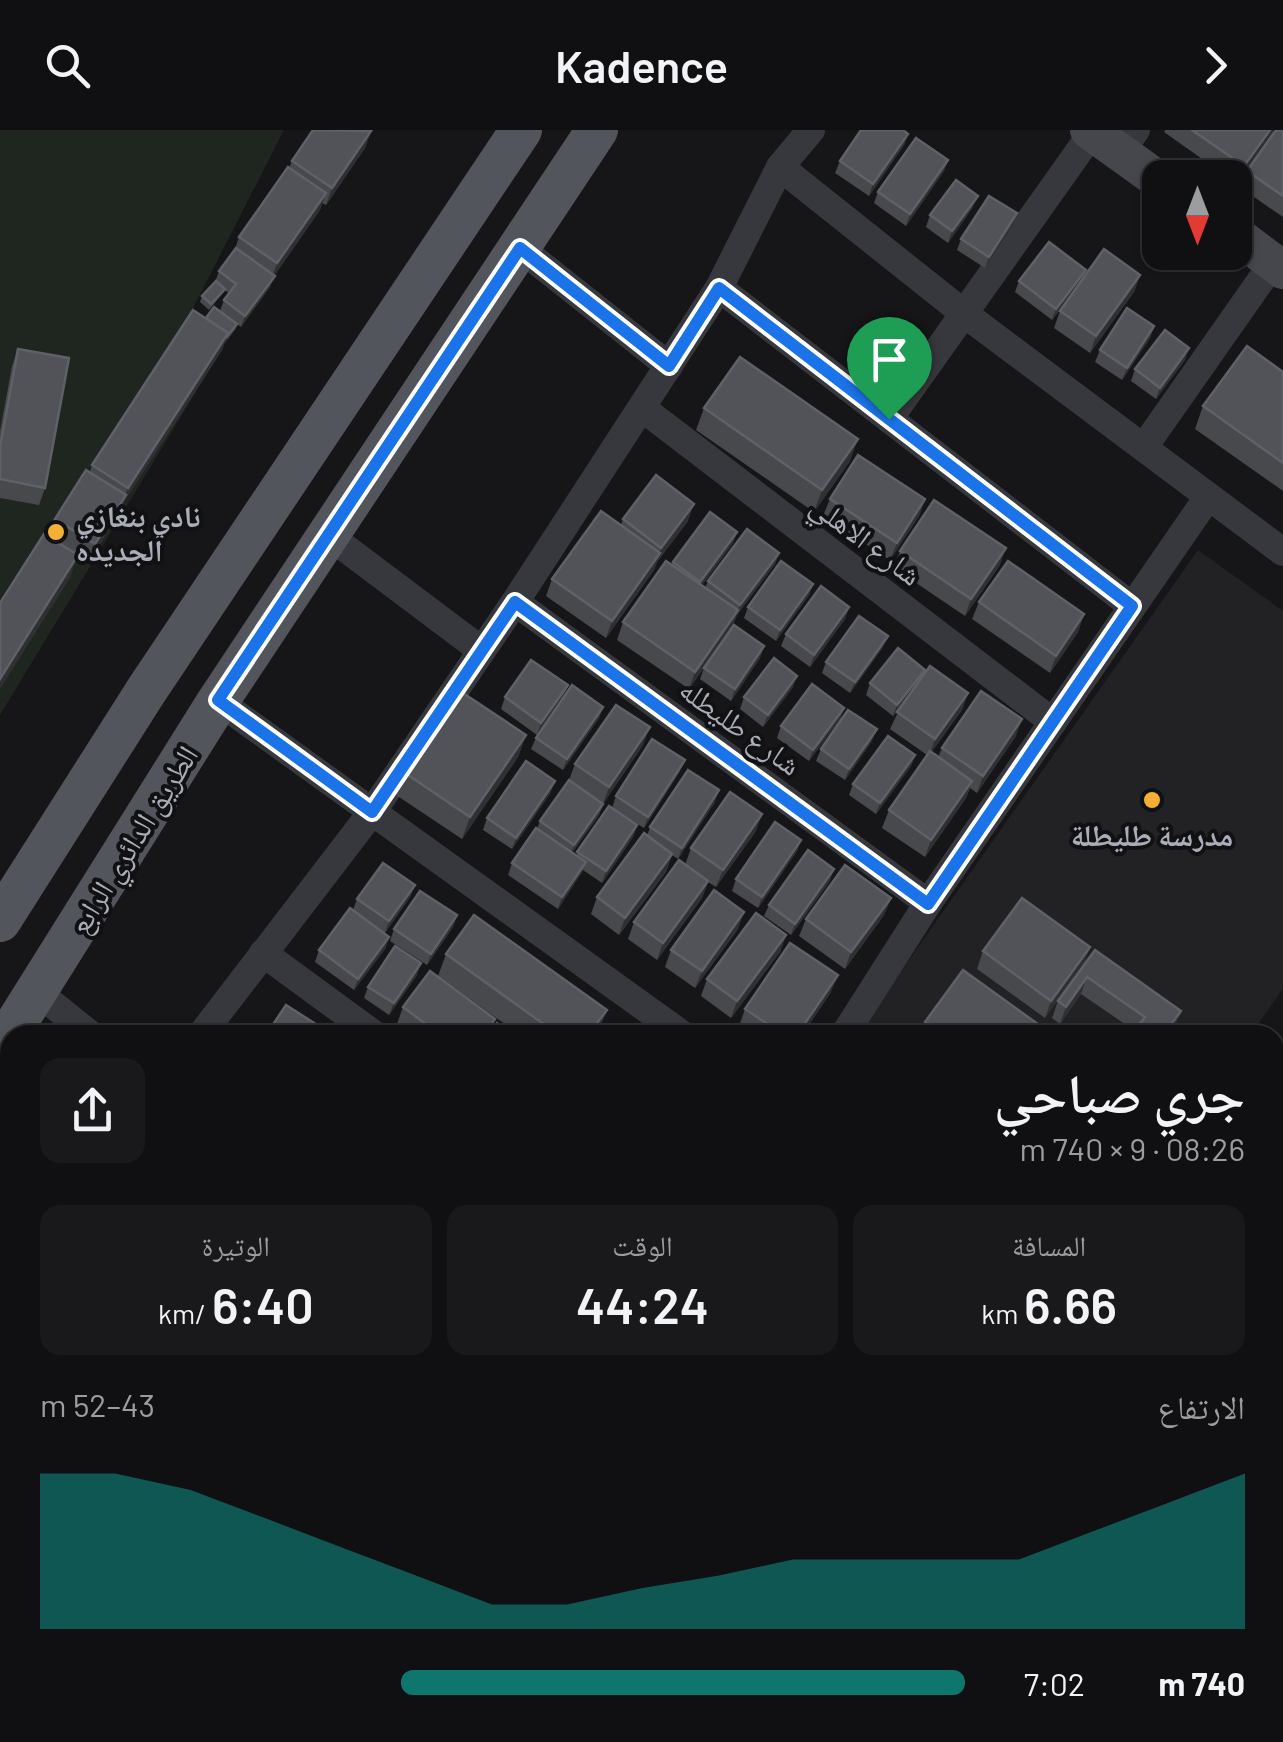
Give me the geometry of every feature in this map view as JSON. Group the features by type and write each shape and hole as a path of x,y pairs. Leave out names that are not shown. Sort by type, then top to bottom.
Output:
{"main road":[{"path":"0,921 157,676 521,130"},
{"name":"الطريق الدائري الرابع","path":"15,1025 218,700 597,130"},
{"path":"1109,136 1142,164"},
{"path":"1252,247 1278,266"}],"street":[{"path":"208,1025 372,812 515,602 719,288 780,168 810,130"},
{"path":"889,419 966,315 1109,136"},
{"path":"780,168 966,315 1283,552"},
{"path":"520,248 669,366"},
{"path":"1144,447 1278,266"},
{"path":"719,288 1132,606"},
{"name":"شارع الاهلي","path":"642,408 1053,722"},
{"path":"850,1025 928,904 1208,497"},
{"path":"328,535 481,650"},
{"name":"شارع طليطله","path":"515,602 928,904"},
{"path":"218,700 668,1025"},
{"path":"262,953 360,1025"},
{"path":"36,991 78,1025"}],"shaded area":[{"name":"نادي بنغازي الجديده","path":"0,130 284,130 186,322 222,349 0,715"},
{"name":"مدرسة طليطلة","path":"1198,550 1283,611 1283,989 1257,1025 863,1025"}],"building":[{"path":"313,130 371,131 332,188 292,161"},
{"path":"861,130 903,130 908,134 873,184 840,161"},
{"path":"1192,130 1270,130 1248,160 1235,160"},
{"path":"1276,130 1283,130 1283,196 1252,174 1252,164"},
{"path":"916,138 948,160 910,214 878,192"},
{"path":"288,167 326,193 277,263 239,237"},
{"path":"956,180 978,196 952,231 930,215"},
{"path":"989,196 1017,213 989,257 961,239"},
{"path":"1049,242 1086,270 1056,309 1019,281"},
{"path":"236,248 275,276 245,316 224,300 236,284 219,271"},
{"path":"1104,249 1140,275 1096,336 1060,311"},
{"path":"216,281 225,289 211,304 202,296"},
{"path":"214,307 237,324 226,338 228,333 206,318"},
{"path":"1127,308 1154,326 1127,368 1100,350"},
{"path":"193,310 228,333 128,488 92,465"},
{"path":"1165,330 1189,348 1160,388 1135,369"},
{"path":"1247,346 1283,372 1283,463 1203,406"},
{"path":"18,349 69,358 45,488 0,479 0,447"},
{"path":"740,357 858,439 822,490 704,408"},
{"path":"858,455 925,499 897,543 830,499"},
{"path":"86,470 126,495 95,544 55,519"},
{"path":"656,475 694,504 661,548 623,519"},
{"path":"934,500 1006,548 971,599 900,551"},
{"path":"601,511 660,553 612,621 552,579"},
{"path":"710,512 737,532 700,582 673,562"},
{"path":"747,529 779,553 740,605 708,581"},
{"path":"44,534 78,555 0,679 0,603"},
{"path":"666,561 738,610 695,672 623,622"},
{"path":"781,561 813,584 780,630 748,607"},
{"path":"1008,561 1084,614 1056,656 979,602"},
{"path":"821,586 849,607 814,655 786,634"},
{"path":"859,616 888,636 855,682 826,662"},
{"path":"734,625 764,646 735,689 704,668"},
{"path":"898,648 925,670 897,705 870,683"},
{"path":"774,658 797,676 768,715 744,697"},
{"path":"531,660 568,685 541,723 505,697"},
{"path":"930,666 968,693 935,739 897,712"},
{"path":"812,684 844,708 813,750 781,726"},
{"path":"572,685 603,707 567,759 536,738"},
{"path":"457,689 526,735 470,817 402,771"},
{"path":"981,691 1022,719 983,776 942,748"},
{"path":"616,705 650,727 609,787 575,764"},
{"path":"848,710 877,729 849,769 821,749"},
{"path":"888,736 915,755 880,803 853,784"},
{"path":"652,739 685,760 648,817 616,796"},
{"path":"930,751 972,781 931,840 889,810"},
{"path":"526,761 555,781 516,838 487,818"},
{"path":"688,770 719,790 682,848 650,827"},
{"path":"569,780 603,804 574,845 540,821"},
{"path":"730,792 762,814 723,870 691,848"},
{"path":"609,806 637,825 606,871 577,852"},
{"path":"775,822 801,840 762,897 736,879"},
{"path":"536,828 586,862 562,897 512,863"},
{"path":"644,833 672,854 625,918 597,897"},
{"path":"808,850 834,869 795,924 769,905"},
{"path":"679,860 708,881 663,943 634,922"},
{"path":"383,863 415,885 389,921 357,899"},
{"path":"845,865 891,898 851,952 806,919"},
{"path":"714,890 744,912 702,971 671,950"},
{"path":"420,891 457,915 431,954 394,929"},
{"path":"1022,898 1090,947 1051,1001 983,951"},
{"path":"350,908 389,937 358,979 319,950"},
{"path":"756,913 786,935 737,1001 707,979"},
{"path":"474,915 607,1010 596,1025 545,1025 446,954"},
{"path":"790,943 838,975 804,1025 769,1025 745,1009"},
{"path":"395,946 421,963 394,1003 368,987"},
{"path":"1095,950 1181,1011 1170,1025 1139,1025 1145,1017 1087,977 1066,1007 1058,1001"},
{"path":"963,970 1039,1025 929,1025 925,1022"},
{"path":"430,971 495,1019 491,1025 427,1025 403,1007"},
{"path":"286,1005 317,1025 273,1025"}],"place":[{"name":"نادي بنغازي الجديده","path":"56,532"},
{"name":"مدرسة طليطلة","path":"1152,800"}],"route":[{"path":"520,248 669,366 719,288 889,419 1132,606 928,904 515,602 372,812 218,700 520,248"}]}
